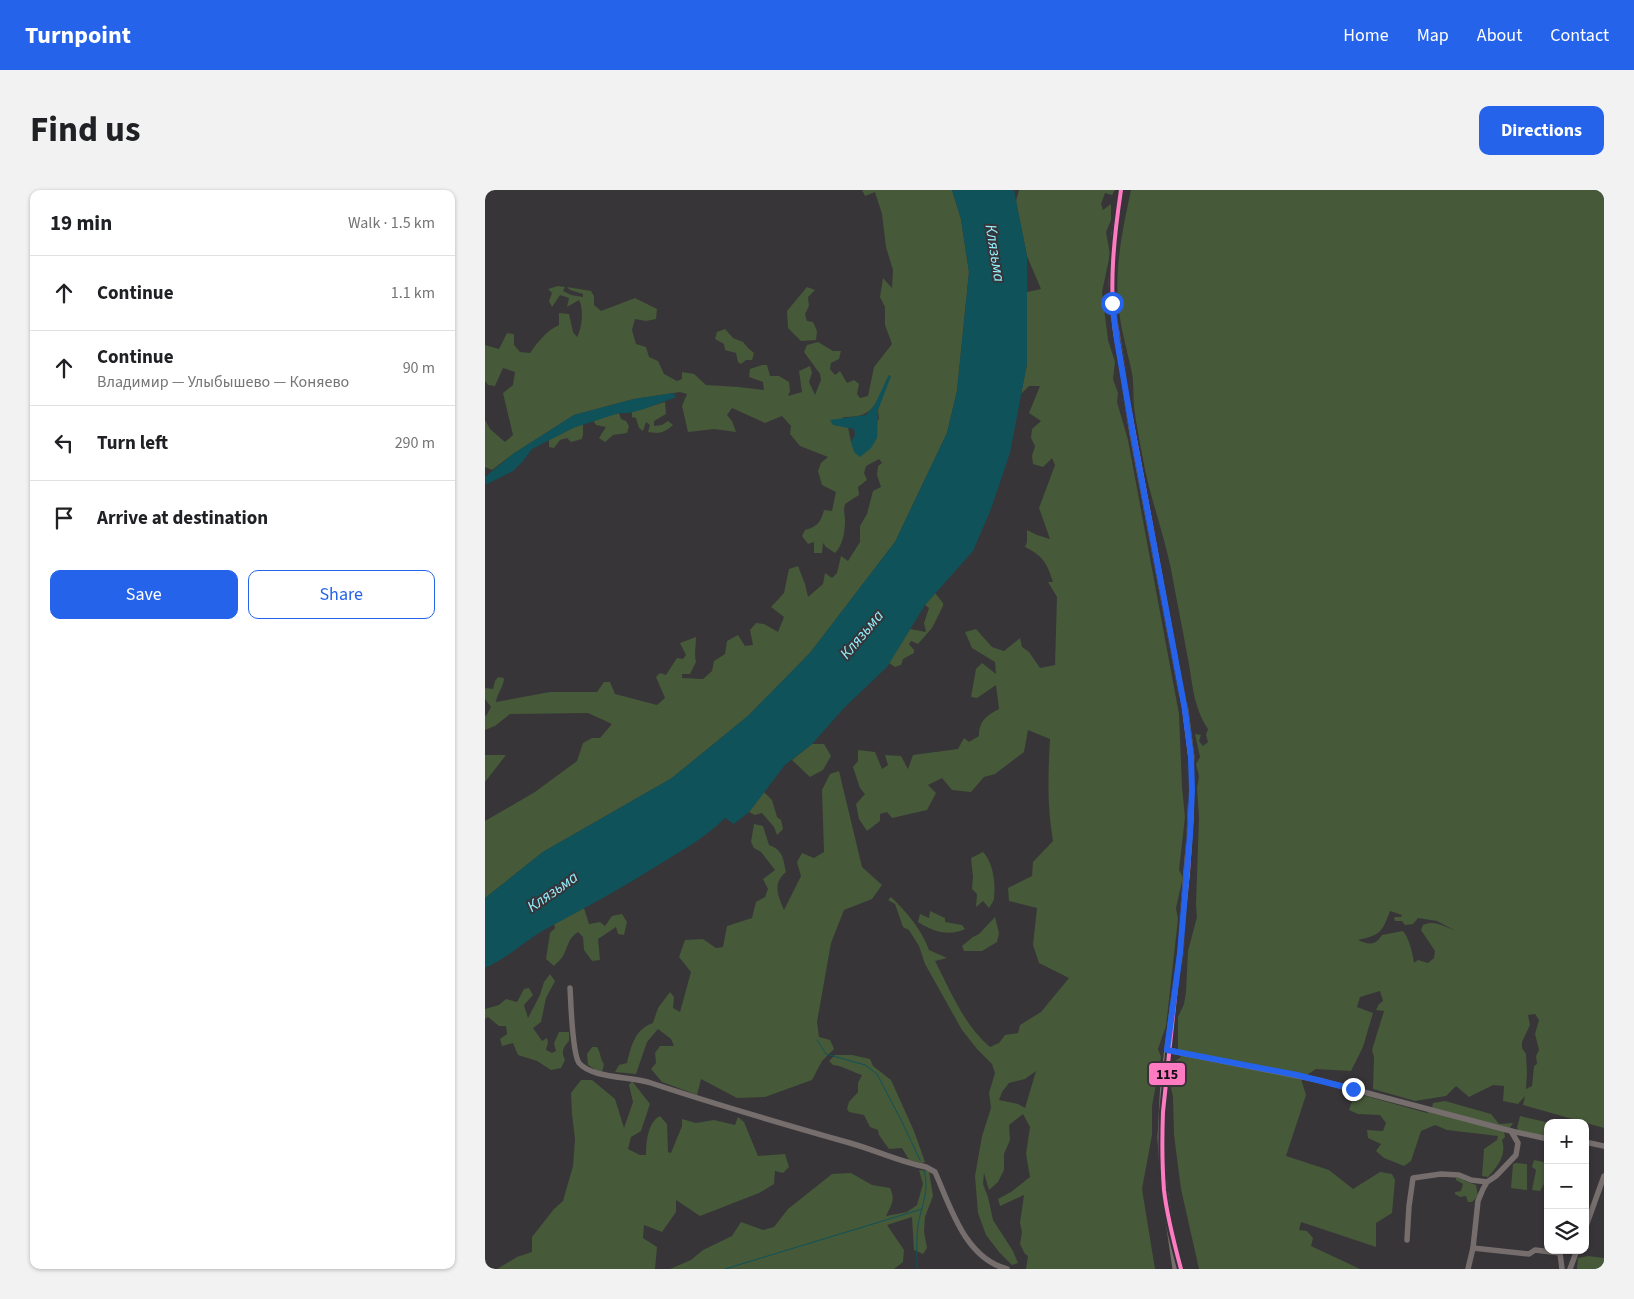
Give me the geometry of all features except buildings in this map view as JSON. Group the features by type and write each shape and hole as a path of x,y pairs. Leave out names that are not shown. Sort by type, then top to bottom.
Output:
{"main road":[{"path":"1121,190 1112,283 1114,320 1133,434 1185,710 1191,757 1190,835 1180,953 1167,1050 1161,1138 1167,1212 1177,1269"},
{"path":"1167,1212 1181,1269"}],"street":[{"path":"571,988 572,1022 577,1055 579,1062 591,1070 598,1074 642,1080 694,1098 869,1148 931,1169 935,1172 970,1244 990,1262 1007,1269"},
{"path":"1167,1050 1318,1080 1544,1138"},
{"path":"1468,1269 1473,1248 1478,1201 1487,1182 1516,1155 1518,1143 1511,1131"},
{"path":"1589,1143 1604,1146"},
{"path":"1407,1240 1413,1178 1441,1174 1459,1175 1471,1180 1487,1182"},
{"path":"1589,1218 1604,1176"},
{"path":"1473,1248 1529,1254 1535,1250 1560,1254 1562,1269"},
{"path":"1570,1269 1576,1254"}],"green space":[{"path":"862,190 952,190 961,219 969,272 957,391 947,433 895,542 810,653 748,716 672,778 543,852 485,898 485,821 535,792 577,761 583,743 592,738 600,738 612,724 588,713 510,714 495,726 485,730 485,715 491,707 485,699 485,688 493,689 498,677 504,678 496,702 550,692 597,692 604,682 610,682 615,694 657,705 665,698 656,677 660,673 666,675 677,658 683,659 686,655 680,643 696,637 696,662 690,674 682,674 682,678 703,679 712,671 714,661 725,654 727,641 738,635 745,646 753,645 750,630 756,623 764,624 778,632 784,617 771,607 784,593 789,569 798,566 808,597 823,584 825,573 832,578 837,573 841,556 848,561 860,542 860,526 867,514 873,491 881,487 877,475 878,466 882,463 879,459 866,466 864,473 867,480 858,487 859,495 845,504 844,533 842,542 835,553 823,543 822,553 814,553 814,542 808,544 802,536 805,530 818,523 824,510 832,511 836,492 822,485 818,471 821,463 828,457 800,446 790,434 791,426 782,416 765,423 732,408 727,415 732,421 736,432 714,429 688,432 682,406 687,394 680,392 634,399 574,415 513,454 492,470 485,467 485,420 490,429 505,442 513,435 503,393 513,385 515,372 503,368 495,386 488,385 485,381 485,345 499,349 507,333 514,334 514,345 520,352 530,353 546,334 559,325 559,313 569,314 573,332 577,337 582,319 579,300 567,307 569,298 560,295 552,307 549,301 552,293 548,289 558,286 565,287 563,291 571,295 583,297 583,294 570,290 567,287 591,291 594,296 594,305 601,311 635,298 657,309 656,319 646,321 635,319 632,330 636,344 646,347 649,357 658,361 664,374 677,381 682,379 682,372 694,374 706,385 764,390 763,382 749,377 750,369 767,365 770,376 779,376 789,382 790,391 788,396 802,392 799,371 810,366 812,373 809,382 815,395 821,380 820,374 804,352 807,345 818,342 833,351 841,351 839,359 831,363 830,369 835,375 840,371 847,383 854,380 859,384 857,394 860,398 868,396 874,367 892,344 885,325 885,307 880,297 883,278 892,288 893,270 886,247 882,214 875,192 865,196","holes":["889,375 878,410 879,419 851,442 848,427 843,417 854,417 869,411 877,400"]},
{"path":"1019,190 1115,190 1112,195 1105,193 1101,204 1103,210 1111,204 1111,220 1106,232 1110,254 1102,292 1108,340 1115,362 1113,379 1118,393 1117,402 1128,440 1179,714 1185,817 1179,870 1183,877 1176,908 1178,919 1166,1026 1158,1049 1161,1057 1152,1106 1152,1135 1142,1189 1155,1269 1026,1269 1028,1256 1020,1244 1022,1232 1020,1223 1024,1195 1000,1206 998,1199 1011,1192 1030,1177 1026,1154 1030,1127 1023,1114 1009,1125 1010,1140 1004,1154 1004,1170 998,1182 989,1190 984,1173 983,1184 993,1220 1013,1251 1018,1263 1012,1265 986,1235 978,1213 975,1176 982,1136 991,1108 989,1093 995,1073 992,1064 962,1030 925,964 919,946 909,930 903,927 895,904 888,900 891,897 908,915 918,928 929,950 947,958 935,961 965,1018 990,1047 999,1043 1005,1035 1018,1033 1020,1025 1041,1012 1069,978 1039,963 1033,945 1037,908 1009,901 1008,888 1032,876 1033,862 1053,841 1049,790 1050,739 1028,730 1024,752 995,774 984,777 971,792 952,790 942,778 928,785 936,793 927,810 892,818 887,812 880,814 880,821 867,831 859,819 856,804 865,794 860,788 853,767 858,761 858,750 875,752 882,769 888,765 885,755 901,756 908,769 913,755 958,749 964,738 969,742 979,736 980,726 984,720 999,709 996,685 977,698 971,697 976,669 982,663 996,674 995,662 972,648 965,632 976,629 992,647 1004,651 1020,638 1022,647 1029,652 1040,668 1055,665 1057,597 1048,582 1053,582 1046,565 1040,557 1025,547 1027,530 1050,539 1039,508 1055,465 1052,458 1043,467 1033,464 1032,456 1035,446 1031,438 1032,429 1041,421 1029,413 1040,386 1029,386 1021,394 1027,364 1027,292 1041,289 1027,256 1016,201","holes":["1036,1071 1025,1108 1018,1104 999,1100 1009,1083 1025,1079"]},
{"path":"1131,190 1604,190 1604,1128 1589,1124 1589,1119 1572,1119 1523,1105 1525,1096 1518,1104 1503,1101 1504,1086 1493,1085 1469,1097 1456,1086 1446,1096 1415,1101 1373,1089 1374,1057 1372,1050 1384,1011 1376,1010 1383,1001 1380,991 1360,997 1357,1007 1373,1013 1363,1047 1351,1071 1316,1069 1301,1079 1306,1095 1286,1156 1329,1170 1353,1189 1380,1172 1392,1174 1395,1180 1392,1213 1376,1223 1376,1247 1301,1222 1299,1230 1307,1231 1313,1238 1311,1246 1360,1269 1199,1269 1181,1189 1174,1135 1171,1088 1175,1061 1181,1057 1178,1050 1178,1017 1184,1004 1188,951 1197,917 1199,817 1197,788 1199,776 1196,764 1200,757 1195,734 1201,735 1199,741 1203,746 1208,742 1206,735 1208,729 1196,702 1171,569 1145,470 1135,413 1132,373 1120,320 1117,288 1120,246","holes":["1390,911 1402,915 1401,917 1395,917 1395,921 1402,921 1405,925 1413,924 1418,918 1437,921 1454,930 1435,923 1423,925 1421,930 1435,951 1434,958 1428,963 1418,960 1414,963 1410,946 1403,931 1382,935 1371,944 1358,940 1379,932 1385,924","1535,1014 1539,1020 1535,1034 1539,1050 1536,1056 1537,1064 1534,1066 1532,1086 1526,1089 1526,1054 1522,1048 1522,1042 1530,1025 1528,1015"]},
{"path":"807,287 815,290 808,297 809,306 805,314 807,321 813,322 817,331 816,340 801,341 788,328 787,311"},
{"path":"725,329 733,338 743,342 754,353 752,360 746,360 741,364 738,362 736,353 725,350 724,344 715,339 717,332"},
{"path":"665,402 666,414 654,421 654,426 662,425 668,421 673,425 658,433 648,432 650,425 646,422 643,431 639,428 636,418 632,417 632,412"},
{"path":"619,413 621,419 626,421 629,426 627,433 613,435 605,442 599,438 606,427 596,425 593,420"},
{"path":"583,423 582,439 571,442 567,438 560,440 554,448 549,447 549,440"},
{"path":"935,593 943,603 943,606 932,628 918,644 911,641 909,644 914,653 903,659 901,665 895,667 889,663 910,629 926,632 924,623 929,608 925,605"},
{"path":"812,744 824,744 831,756 823,770 810,777 792,760"},
{"path":"485,755 506,755 485,782"},
{"path":"839,771 862,867 882,885 872,899 844,910 831,943 817,1022 819,1037 830,1040 834,1049 822,1061 812,1080 765,1097 737,1098 701,1079 697,1095 662,1082 651,1069 656,1063 655,1053 660,1046 674,1046 671,1039 658,1029 647,1042 636,1074 615,1072 619,1065 627,1063 630,1050 638,1034 642,1029 653,1023 658,1008 670,992 674,997 673,1008 680,1012 691,972 679,957 685,940 703,939 716,948 723,947 727,926 752,918 756,902 765,897 768,889 763,879 775,870 761,852 754,848 751,842 754,824 763,826 769,845 780,852 783,859 786,872 779,881 777,890 784,910 801,876 797,862 802,853 814,858 824,852 822,790 830,774"},
{"path":"764,792 772,800 777,817 781,820 783,829 777,835 774,827 762,813 755,815 749,812"},
{"path":"983,852 989,861 994,880 994,899 989,908 983,901 976,907 977,894 972,889 971,858"},
{"path":"584,908 589,924 600,922 605,926 612,916 622,914 627,922 624,935 618,934 616,927 598,939 600,960 592,961 584,950 583,937 578,932 572,937 562,957 554,966 546,959 550,933 555,928 554,924"},
{"path":"930,911 945,918 945,922 962,925 965,929 947,933 929,928 918,922 920,914 929,918"},
{"path":"995,917 999,933 997,942 982,951 964,951 962,946 979,934"},
{"path":"550,974 555,981 546,998 541,1022 533,1028 542,1041 547,1038 546,1050 552,1053 556,1051 554,1043 559,1032 569,1032 569,1041 563,1052 565,1060 561,1068 551,1070 537,1061 518,1055 513,1043 502,1046 500,1039 507,1034 506,1026 499,1026 488,1017 485,1019 485,1009 499,1005 506,999 517,1002 524,989 529,988 533,995 524,1005 528,1018 540,995 544,982"},
{"path":"592,1047 597,1047 599,1051 604,1064 602,1072 596,1073 588,1065 587,1054"},
{"path":"835,1055 852,1055 870,1059 873,1066 891,1080 914,1131 925,1162 909,1160 902,1148 889,1149 879,1135 878,1130 870,1127 864,1115 849,1112 847,1109 849,1102 858,1092 858,1083 862,1075 833,1065 829,1061"},
{"path":"581,1080 592,1080 615,1099 624,1128 633,1102 629,1085 632,1081 650,1104 641,1131 631,1137 628,1149 640,1155 646,1155 650,1128 660,1116 667,1124 668,1152 671,1153 682,1126 682,1119 696,1123 714,1120 735,1125 738,1117 744,1122 758,1156 785,1154 789,1167 783,1173 775,1171 774,1184 759,1193 700,1216 676,1200 676,1212 662,1232 644,1225 643,1238 657,1247 655,1269 497,1269 517,1257 532,1252 532,1237 554,1209 563,1201 573,1166 575,1139 571,1093"},
{"path":"1355,1093 1427,1113 1432,1108 1433,1103 1445,1101 1491,1114 1499,1124 1513,1123 1510,1128 1504,1131 1502,1156 1498,1165 1488,1177 1482,1176 1484,1149 1497,1140 1498,1136 1447,1130 1435,1125 1421,1131 1411,1161 1404,1166 1384,1158 1376,1151 1381,1144 1368,1138 1367,1130 1383,1131 1386,1123 1380,1115 1358,1114 1349,1110"},
{"path":"1520,1116 1544,1122 1544,1136 1522,1135 1517,1128"},
{"path":"1534,1160 1544,1162 1544,1184 1540,1191 1532,1190 1536,1170 1532,1167"},
{"path":"1513,1164 1527,1164 1527,1190 1511,1188"},
{"path":"919,1170 929,1171 933,1196 925,1217 924,1232 927,1248 923,1254 914,1250 912,1217 887,1225 904,1250 903,1262 894,1269 670,1269 691,1260 703,1250 732,1236 741,1222 763,1230 774,1227 788,1209 832,1174 851,1173 872,1185 890,1188 893,1199 886,1216 907,1212 917,1205 923,1184"},
{"path":"1456,1178 1462,1178 1476,1185 1478,1196 1472,1202 1468,1202 1466,1196 1460,1197 1455,1194 1455,1192 1461,1191 1463,1184 1456,1180"},
{"path":"1588,1256 1604,1258 1604,1269 1577,1269 1578,1258"}],"water":[{"name":"Клязьма","path":"952,190 1014,190 1027,256 1027,364 1010,453 991,509 973,551 925,605 887,667 844,708 812,744 785,765 749,812 734,824 725,818 686,848 620,888 544,930 485,968 485,898 543,852 672,778 748,716 810,653 895,542 947,433 957,391 969,272 961,219"},
{"path":"889,375 891,376 878,410 877,438 871,448 860,457 854,452 851,442 855,435 854,429 833,425 830,420 866,415 874,406"},
{"path":"673,393 676,397 644,409 629,413 619,413 573,428 532,449 513,471 485,485 485,477 513,454 574,415 634,399"}],"waterway":[{"path":"817,1040 826,1054 865,1065 877,1074 920,1160"},
{"path":"917,1269 917,1230 926,1185 924,1171"},
{"path":"725,1269 922,1209"}],"transit line":[{"name":"115","path":"1121,190 1113,261 1112,296 1115,332 1182,692 1192,771 1192,811 1188,872 1162,1132 1165,1200 1181,1269"}],"route":[{"path":"1112,303 1133,434 1185,710 1191,757 1190,835 1180,953 1167,1050 1297,1075 1353,1089"}]}
